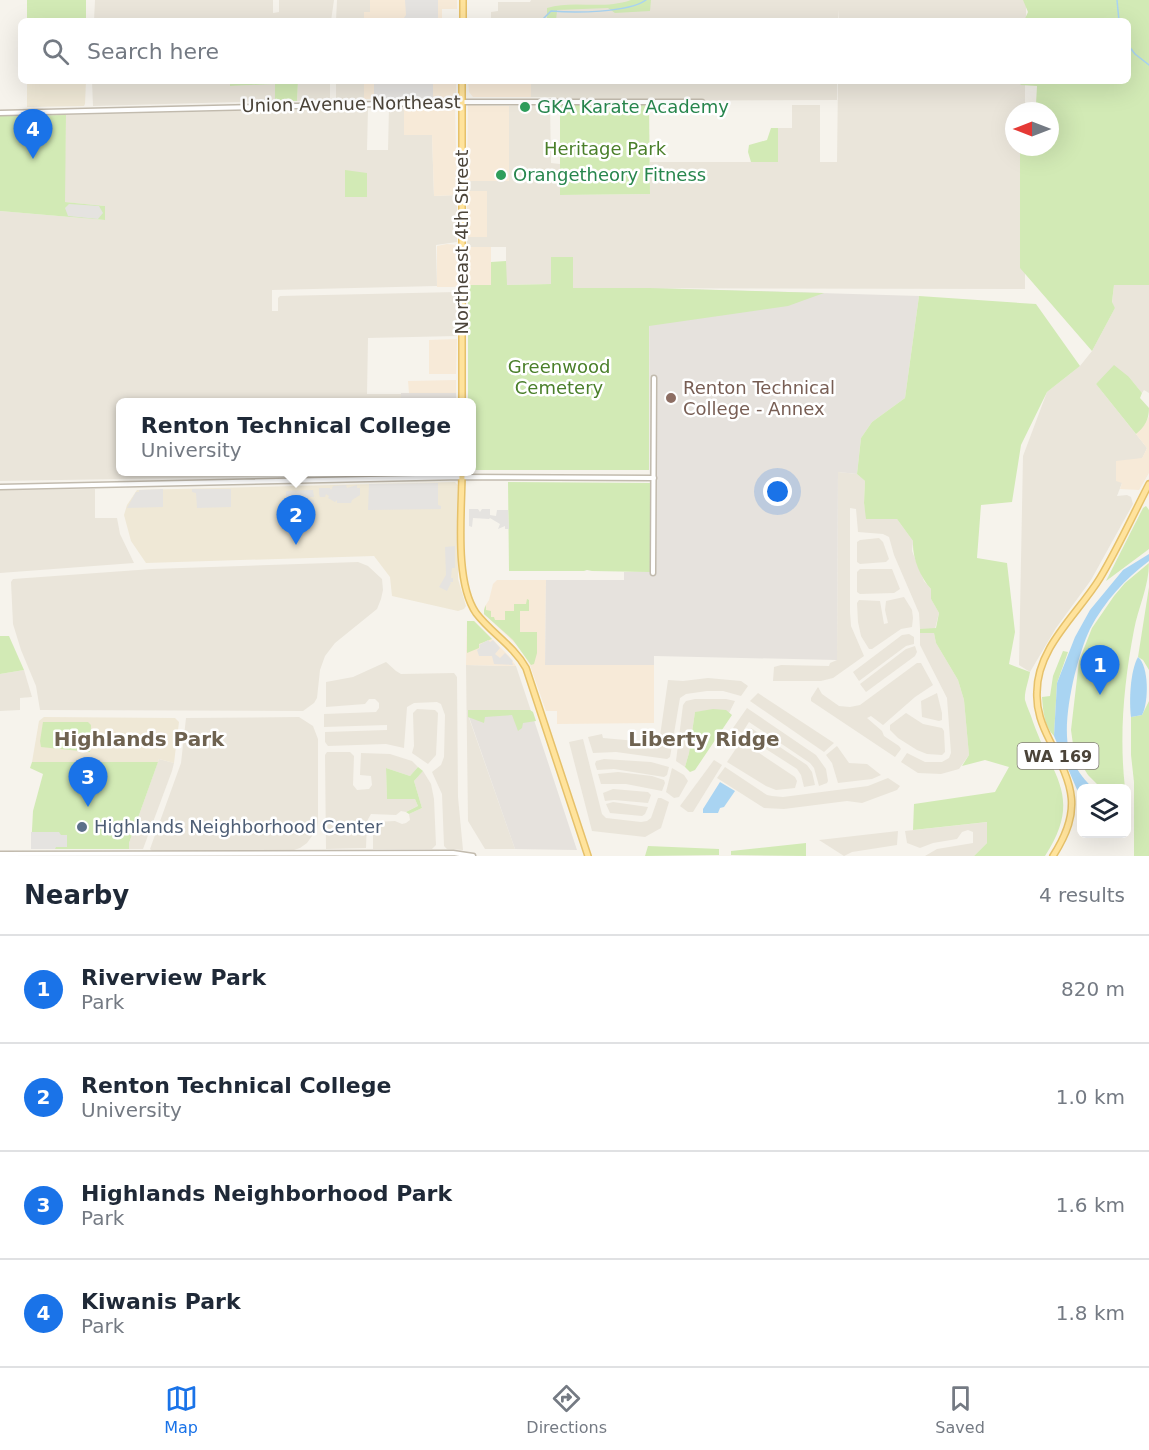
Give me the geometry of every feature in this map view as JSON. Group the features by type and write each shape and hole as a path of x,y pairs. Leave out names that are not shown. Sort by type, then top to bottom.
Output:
{"main road":[{"path":"463,0 463,18"},
{"name":"Northeast 4th Street","path":"462,84 462,398"},
{"path":"462,476 462,574 466,594 473,608 485,623 512,647 526,668 588,856"},
{"name":"WA 169","path":"1053,856 1070,822 1071,795 1067,777 1039,714 1037,689 1039,674 1053,643 1108,566 1149,484"}],"street":[{"name":"Union Avenue Northeast","path":"0,113 462,102 702,102"},
{"path":"653,573 654,378"},
{"path":"476,474 654,478"},
{"path":"0,487 391,476"},
{"path":"0,854 453,853 473,856"}],"shaded area":[{"path":"95,0 273,0 273,13 279,12 279,0 334,0 331,18 94,18"},
{"path":"337,0 370,0 370,12 365,12 364,18 336,18"},
{"path":"370,0 457,0 457,9 442,9 442,18 364,18 364,12 370,12"},
{"path":"405,0 438,0 438,18 404,18 406,15"},
{"path":"531,0 1026,0 1026,18 839,18 838,10 838,18 556,18 556,12 547,12 547,18 491,18 491,12 498,11 498,2 530,2"},
{"path":"27,84 86,84 84,106 27,107"},
{"path":"92,84 230,84 230,86 275,84 275,101 93,106"},
{"path":"298,84 330,84 328,100 297,101"},
{"path":"336,84 364,84 364,99 336,100"},
{"path":"364,84 456,84 454,98 364,99"},
{"path":"374,84 433,84 433,98 374,99"},
{"path":"468,84 531,84 531,97 473,97 469,92"},
{"path":"531,84 837,84 837,100 556,101 556,97 531,97"},
{"path":"838,84 1025,84 1025,102 1005,102 1005,156 1025,156 1025,289 573,288 572,257 551,257 551,284 506,285 506,247 467,247 467,237 487,236 487,191 467,191 467,181 509,180 509,106 550,105 551,163 560,164 560,195 650,194 650,162 778,162 778,128 792,128 792,105 820,105 820,162 837,162"},
{"path":"455,105 457,195 434,196 432,135 404,135 404,107"},
{"path":"468,105 509,106 509,181 467,181"},
{"path":"389,107 404,107 404,135 432,135 434,196 457,195 457,242 436,245 437,286 272,290 272,311 278,311 280,296 456,292 457,336 368,338 367,394 401,394 401,398 116,398 116,476 301,476 0,481 0,211 105,220 105,206 64,202 66,115 368,108 367,150 388,150"},
{"path":"467,191 487,191 487,237 467,237"},
{"path":"69,204 99,206 103,213 98,219 68,216 65,208"},
{"path":"458,245 458,284 455,287 437,287 437,246"},
{"path":"467,247 491,247 491,285 468,285"},
{"path":"1114,285 1149,285 1149,393 1144,390 1142,393 1129,377 1107,374 1096,384 1147,448 1142,459 1122,483 1117,496 1131,497 1133,504 1091,580 1056,628 1030,672 1019,665 1023,456 1047,392 1080,366 1092,351 1115,308 1112,303"},
{"path":"649,288 919,296 905,398 872,422 861,438 857,474 838,472 837,660 654,656 654,665 545,665 546,580 624,580 624,572 650,571"},
{"path":"457,339 456,374 429,374 429,340"},
{"path":"456,380 456,393 409,393 408,381"},
{"path":"401,393 456,393 456,398 401,398"},
{"path":"1149,416 1149,473 1139,490 1120,489 1122,483 1116,481 1116,461 1142,458 1147,448 1136,434"},
{"name":"Liberty Ridge","path":"838,472 857,474 865,481 865,509 897,519 913,541 912,551 924,581 931,589 931,599 939,613 935,629 920,629 919,613 894,555 889,537 883,534 858,532 856,509 850,508 851,626 864,656 833,678 821,681 773,681 774,667 781,665 829,666 837,660"},
{"path":"455,482 458,485 458,579 466,606 458,611 392,596 390,577 374,556 146,563 131,541 124,515 127,505 137,490"},
{"path":"438,483 438,505 441,509 368,510 369,484"},
{"path":"346,485 347,488 357,485 357,488 360,488 360,495 351,503 337,503 337,500 335,502 326,494 325,497 320,497 319,488 330,488 331,490 333,486"},
{"path":"95,489 95,518 117,518 120,534 134,563 0,573 0,490"},
{"path":"163,489 163,507 127,508 139,490"},
{"path":"192,489 231,489 231,507 197,508 196,493 192,492"},
{"path":"313,490 314,497 309,499 314,500 314,506 282,506 282,500 290,500 286,497 286,491"},
{"path":"469,509 478,509 480,512 482,509 490,509 490,515 496,516 497,510 508,510 509,529 505,529 505,526 498,529 500,524 490,518 473,518 472,527 469,526"},
{"path":"879,538 883,542 889,559 886,562 860,564 857,562 857,542"},
{"path":"455,546 455,568 452,568 451,578 453,582 450,582 447,591 439,587 446,575 445,547"},
{"path":"358,562 368,566 382,579 381,599 377,609 335,643 325,656 320,670 317,698 303,711 40,710 36,686 13,624 11,582 13,579 152,569"},
{"path":"860,569 892,569 900,589 894,593 860,594 857,592 857,572"},
{"path":"497,580 546,580 545,665 654,665 654,723 557,724 557,711 546,711 530,665 519,647 484,614 493,584"},
{"path":"904,597 912,610 912,627 901,629 869,649 861,636 858,622 857,603 859,600 880,601 884,624 888,623 885,610 886,601"},
{"path":"467,621 474,621 516,666 466,665"},
{"path":"920,633 934,633 936,643 958,680 964,700 969,755 959,769 941,774 918,773 901,762 907,753 925,762 942,762 949,758 951,753 947,698 920,645"},
{"path":"909,634 914,637 914,644 906,646 859,681 853,672 902,635"},
{"path":"488,640 490,642 493,640 500,648 495,654 500,658 505,653 513,661 513,665 494,664 492,656 479,656 477,650 480,648 479,645"},
{"path":"915,646 917,652 915,656 866,692 860,684 906,649"},
{"path":"386,662 401,674 454,673 457,677 458,797 463,850 447,849 444,846 442,794 432,772 441,765 444,757 445,715 441,704 437,702 414,703 407,707 404,748 386,744 328,746 325,742 325,732 387,730 387,725 324,727 324,714 376,712 379,708 379,703 375,699 369,699 365,704 326,707 326,682 353,677"},
{"name":"Liberty Ridge","path":"917,663 921,663 933,685 915,697 883,725 871,716 867,718 882,731 884,736 899,746 901,749 895,757 811,701 818,687 822,694 839,706 860,705"},
{"path":"466,665 516,666 532,714 468,715 515,849 485,849 468,821"},
{"path":"24,670 32,697 20,698 20,710 0,711 0,674"},
{"name":"Liberty Ridge","path":"708,678 741,681 748,686 741,696 723,691 707,691 686,694 680,698 670,757 667,759 616,752 593,753 588,737 602,734 603,738 659,743 668,680"},
{"name":"Liberty Ridge","path":"758,693 834,743 824,752 750,701"},
{"path":"937,693 942,720 922,717 921,701"},
{"name":"Liberty Ridge","path":"695,699 735,701 729,713 725,710 695,712 685,767 676,761 683,705 686,701"},
{"name":"Liberty Ridge","path":"747,708 816,755 826,769 827,783 819,786 814,768 810,763 749,722 742,733 733,728"},
{"path":"417,709 435,710 438,713 436,755 428,764 412,753 414,746 413,713"},
{"path":"906,713 923,724 942,728 945,752 942,755 927,754 917,750 890,730 890,725"},
{"path":"468,714 532,714 577,850 515,849"},
{"path":"44,717 175,718 179,722 174,763 159,759 158,762 32,762 39,721"},
{"path":"299,717 313,726 318,739 318,822 317,829 307,843 291,851 152,851 150,849 181,763 186,718"},
{"name":"Liberty Ridge","path":"748,728 807,765 812,772 815,785 804,787 797,769 744,735"},
{"name":"Liberty Ridge","path":"583,739 602,814 606,818 647,821 651,818 658,798 661,798 669,802 661,828 645,837 592,831 569,742"},
{"name":"Liberty Ridge","path":"741,741 795,777 797,781 795,788 776,790 727,762"},
{"name":"Liberty Ridge","path":"837,746 849,763 867,764 881,775 872,779 838,783 832,763 826,755"},
{"path":"327,752 350,752 354,756 353,785 357,790 369,789 372,785 371,776 360,775 361,753 390,754 412,761 418,767 410,776 386,768 387,799 415,799 418,806 406,812 401,811 396,815 371,814 367,821 366,848 326,849 325,755"},
{"path":"159,759 174,763 172,771 143,849 129,849 129,843"},
{"name":"Liberty Ridge","path":"604,759 651,762 669,767 664,777 614,769 597,770 596,761"},
{"name":"Liberty Ridge","path":"714,760 722,765 693,812 688,812 680,806"},
{"name":"Liberty Ridge","path":"725,767 772,796 783,797 868,786 888,778 900,786 897,790 862,803 847,801 784,809 764,808 717,778"},
{"name":"Liberty Ridge","path":"672,768 684,775 688,781 679,797 674,798 666,792"},
{"path":"423,771 431,784 434,799 436,845 432,849 373,849 375,822 406,823 410,820 409,814 422,808 414,781"},
{"name":"Liberty Ridge","path":"618,772 652,776 664,780 665,783 662,791 626,784 601,784 598,774"},
{"name":"Liberty Ridge","path":"613,789 648,792 651,795 648,803 605,801 603,793"},
{"name":"Liberty Ridge","path":"613,802 648,807 642,816 610,813 606,804"},
{"path":"988,822 987,843 974,856 925,856 937,849 973,843 973,832 968,830 962,832 957,839 920,848 907,843 905,831"},
{"path":"898,831 897,845 852,852 844,856 819,840"},
{"path":"31,832 59,832 61,835 67,835 67,847 31,849"}],"green space":[{"path":"27,0 86,0 86,18 27,18"},
{"path":"631,0 651,0 650,11 615,13 608,8 557,10 556,18 547,18 547,8 620,3"},
{"path":"1023,0 1149,0 1149,285 1114,285 1112,302 1115,308 1092,351 1020,268 1020,156 1059,156 1059,102 1036,102 1037,86 1020,84 1131,84 1131,18 1025,18 1028,12"},
{"path":"230,84 275,84 230,86"},
{"path":"275,84 298,84 297,101 275,101"},
{"name":"Heritage Park","path":"649,104 650,194 560,195 560,105"},
{"path":"66,115 65,202 105,206 105,220 0,211 0,116"},
{"path":"771,128 778,128 778,162 751,162 748,152 749,145 767,140"},
{"path":"345,170 367,173 367,197 345,197"},
{"name":"Greenwood Cemetery","path":"551,257 573,257 573,288 824,293 788,306 649,326 649,470 476,470 476,398 468,398 468,285 491,285 491,262 506,261 507,285 551,284"},
{"path":"919,296 1036,304 1080,366 1047,392 1021,445 1012,502 981,505 977,558 1007,563 1015,632 1009,664 1030,672 1025,700 1061,788 1062,818 1056,836 1045,856 974,856 987,843 987,822 913,830 914,804 995,792 1009,767 985,760 962,766 969,755 964,700 958,680 936,643 934,633 920,633 920,629 936,628 939,613 931,599 931,589 923,579 918,566 913,541 897,519 866,519 865,481 857,474 861,438 872,422 905,398"},
{"path":"1114,365 1129,377 1142,393 1140,398 1149,408 1146,422 1136,434 1096,384"},
{"path":"508,482 650,483 650,572 509,571"},
{"path":"1146,506 1149,510 1149,549 1106,581 1143,508"},
{"path":"1149,563 1134,630 1125,689 1122,749 1125,784 1097,784 1083,767 1076,766 1071,730 1079,661 1092,628 1125,583"},
{"path":"1149,587 1149,670 1143,660 1138,657"},
{"path":"527,599 529,600 529,611 520,611 520,632 537,632 537,653 534,664 531,665 513,640 484,614 486,605 486,610 491,611 491,617 495,620 505,620 505,611 514,611 514,604 526,604"},
{"path":"467,621 474,621 492,639 479,644 479,648 467,653"},
{"path":"0,636 9,636 24,670 0,674"},
{"path":"1063,651 1068,652 1057,683 1054,736 1046,723 1042,697 1050,696 1053,676"},
{"path":"1149,701 1149,856 1134,856 1131,717 1142,715"},
{"path":"713,709 726,710 732,715 695,770 690,772 685,767 695,712"},
{"path":"468,710 530,710 536,721 523,723 522,728 518,731 512,715 485,717 484,723 468,717"},
{"path":"43,722 88,722 91,725 90,752 41,747"},
{"path":"32,762 158,762 129,843 129,849 31,849 33,811 43,774 30,768"},
{"path":"418,767 423,771 414,781 422,808 409,814 406,812 418,806 415,799 387,799 386,768 410,776"},
{"path":"806,843 806,856 731,855 731,851"},
{"path":"648,846 719,849 719,855 645,856"}],"water":[{"path":"1149,554 1149,561 1116,591 1102,609 1085,641 1072,689 1067,723 1067,738 1071,756 1075,766 1089,784 1077,784 1077,790 1054,736 1057,683 1075,637 1090,610 1123,570"},
{"path":"1138,657 1146,676 1146,702 1142,715 1131,717 1131,687 1133,670"},
{"path":"720,782 735,791 718,813 703,813 703,809"}],"waterway":[{"path":"544,18 551,11 614,10 646,0"},
{"path":"1117,0 1119,18"},
{"path":"1131,49 1149,65"}],"place":[{"name":"GKA Karate Academy","path":"525,107"},
{"name":"Kiwanis Park","path":"33,159"},
{"name":"Orangetheory Fitness","path":"501,175"},
{"name":"Renton Technical College - Annex","path":"671,398"},
{"name":"Renton Technical College","path":"296,545"},
{"name":"Riverview Park","path":"1100,695"},
{"name":"Highlands Neighborhood Park","path":"88,807"},
{"name":"Highlands Neighborhood Center","path":"82,827"}],"district":[{"name":"Highlands Park","path":"139,739"},
{"name":"Liberty Ridge","path":"704,739"}]}
